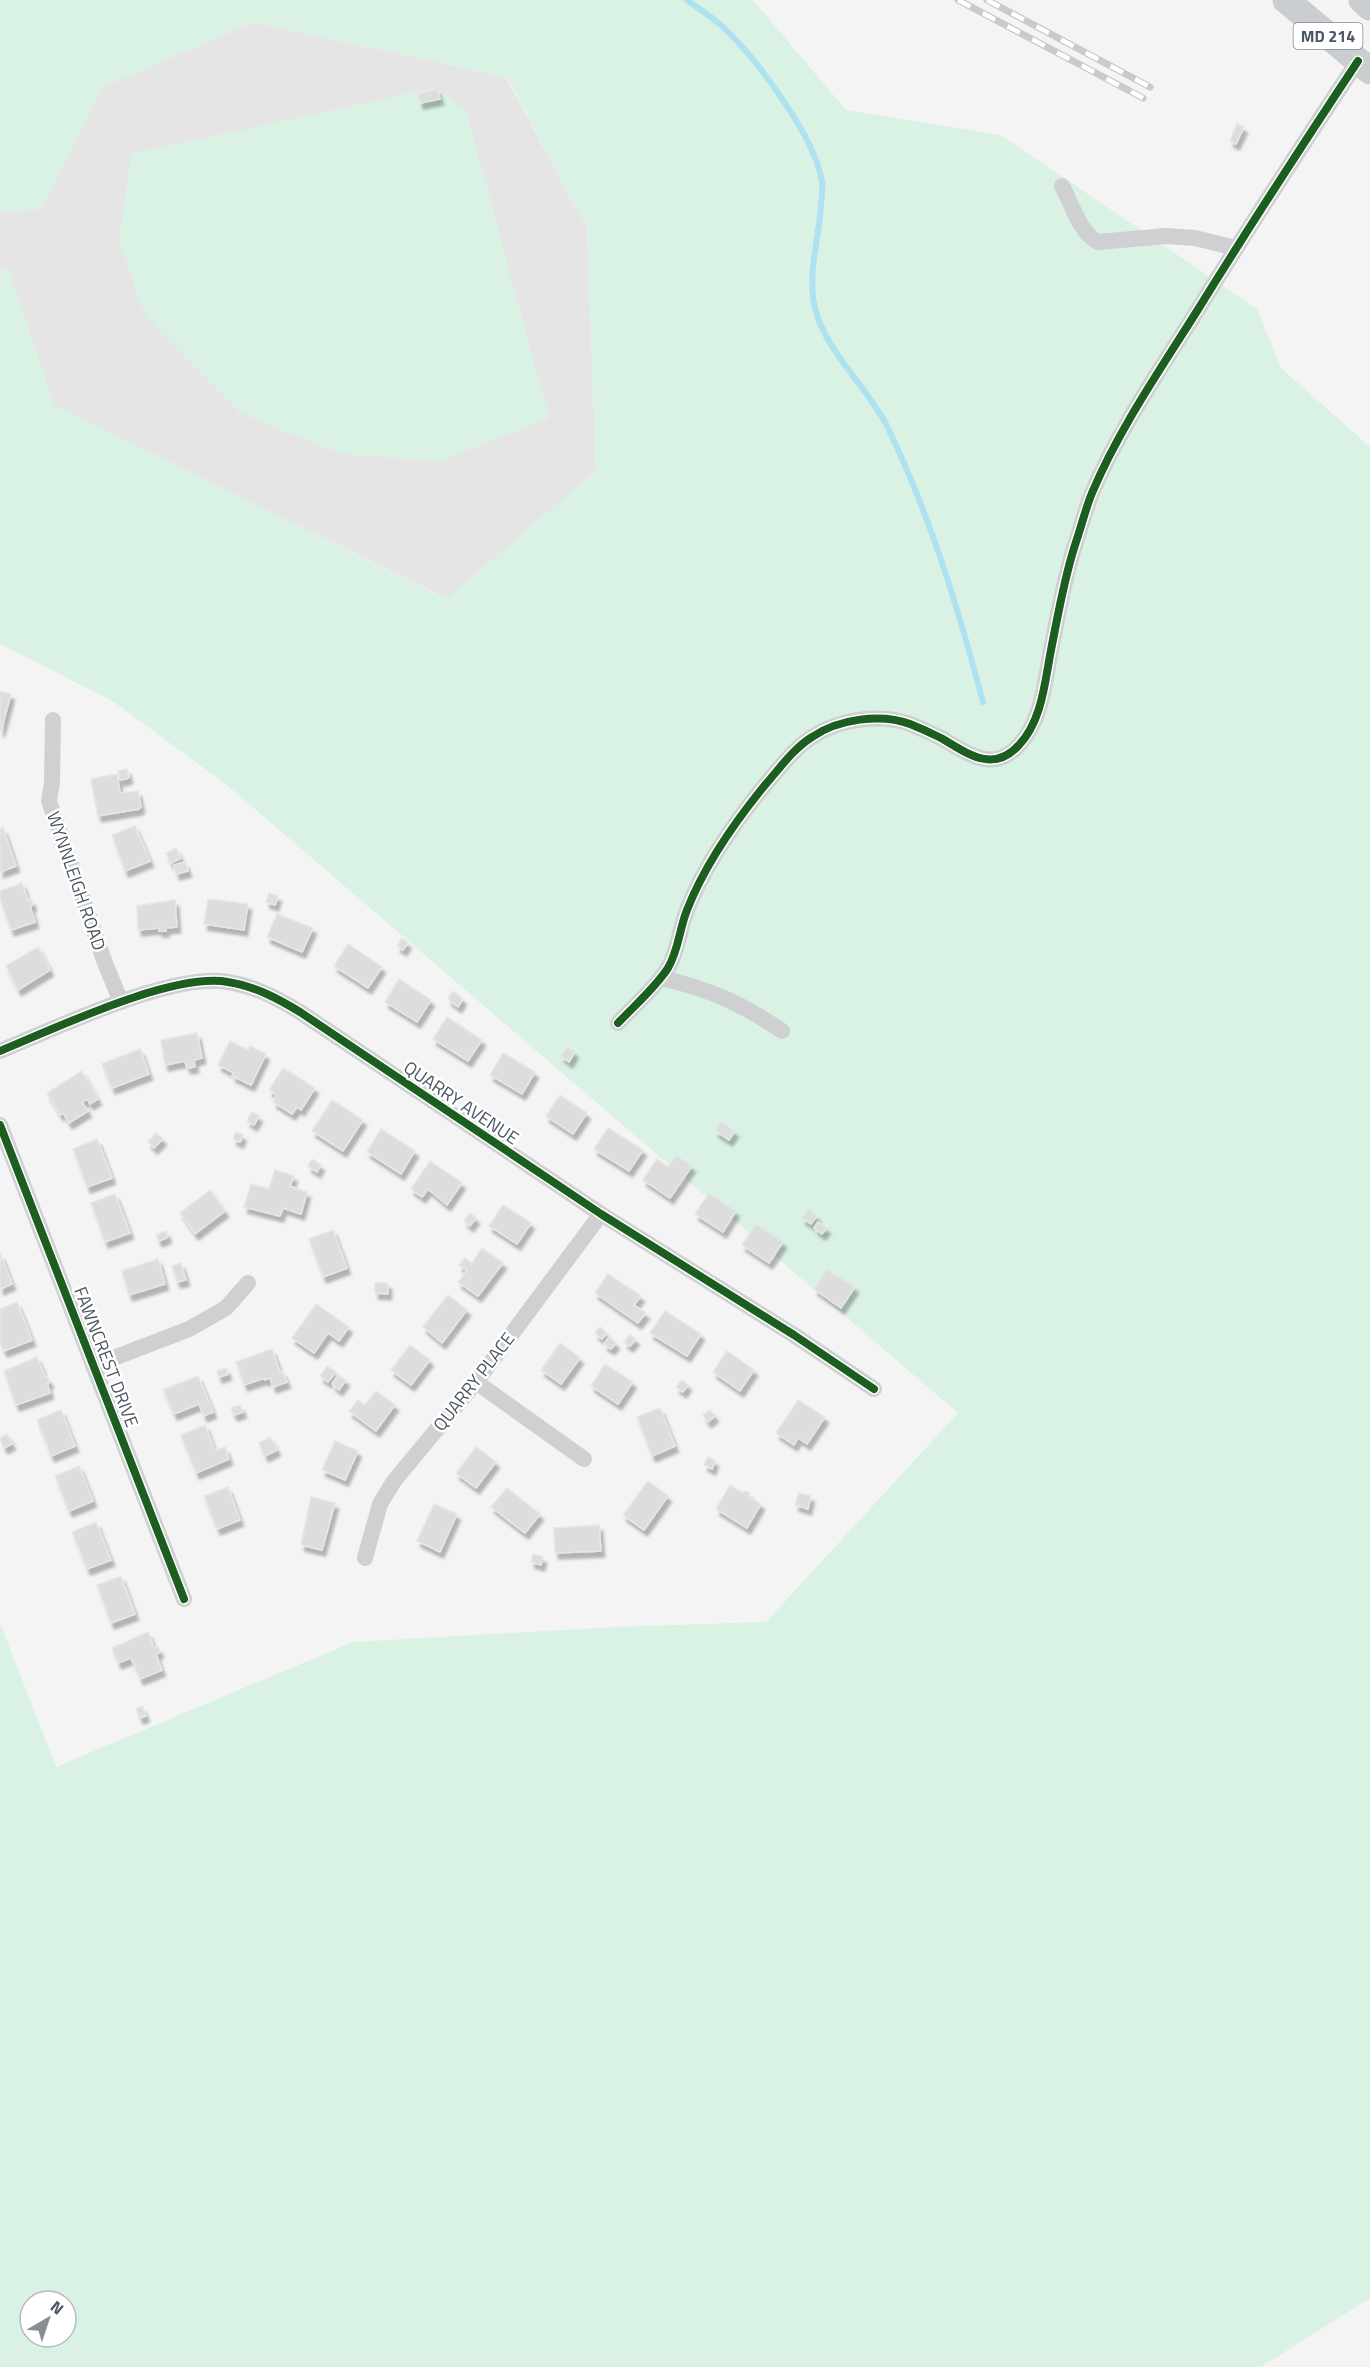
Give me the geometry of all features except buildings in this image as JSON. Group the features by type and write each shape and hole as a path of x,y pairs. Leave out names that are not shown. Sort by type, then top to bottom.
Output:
{"main road":[{"name":"MD 214","path":"1286,0 1364,66"},
{"name":"MD 214","path":"1362,0 1370,7"}],"street":[{"path":"618,1023 661,978 677,950 685,913 698,885 735,821 789,756 814,735 840,725 868,719 888,719 907,723 939,737 968,755 984,759 998,759 1016,749 1024,739 1033,723 1042,694 1068,569 1092,493 1130,419 1236,248 1364,66"},
{"path":"1062,186 1079,221 1090,238 1098,242 1166,236 1195,238 1236,248"},
{"name":"WYNNLEIGH ROAD","path":"54,720 49,801 105,963 121,1002"},
{"path":"661,978 714,992 755,1013 782,1031"},
{"name":"QUARRY AVENUE","path":"0,1051 121,1002 181,984 198,981 227,982 258,990 300,1012 601,1214 874,1389"},
{"name":"FAWNCREST DRIVE","path":"0,1125 184,1599"},
{"name":"QUARRY PLACE","path":"365,1558 380,1504 394,1481 476,1382 601,1214"},
{"path":"93,1366 189,1329 226,1308 248,1283"},
{"path":"476,1382 584,1459"}],"shaded area":[{"path":"253,22 506,77 587,228 596,471 447,599 54,405 8,270 0,270 0,212 42,208 103,87"}],"green space":[{"path":"0,0 753,0 846,110 1001,135 1257,309 1281,368 1370,447 1370,2298 1261,2367 0,2367 0,1623 56,1767 353,1642 615,1627 766,1622 958,1413 228,786 114,702 0,644 0,270 8,269 54,405 446,599 596,471 587,228 507,77 253,22 103,87 42,208 0,212"},
{"path":"435,88 466,110 549,418 441,461 341,454 240,413 146,317 119,241 131,154"}],"waterway":[{"path":"687,0 723,27 752,58 783,100 809,144 822,182 812,282 815,308 828,340 880,413 903,461 942,562 983,702"}],"railway":[{"path":"958,0 1143,98"},
{"path":"987,0 1150,87"}],"cycle path":[{"path":"618,1023 668,968 694,893 721,844 765,785 805,742 822,731 847,722 886,719 910,724 941,738 960,750 980,758 990,759 1009,754 1027,735 1038,713 1071,558 1090,499 1103,469 1127,423 1155,378 1358,61"},
{"path":"0,1051 113,1004 176,985 204,981 228,982 256,990 300,1012 601,1214 794,1335 874,1389"},
{"path":"0,1125 184,1599"}]}
